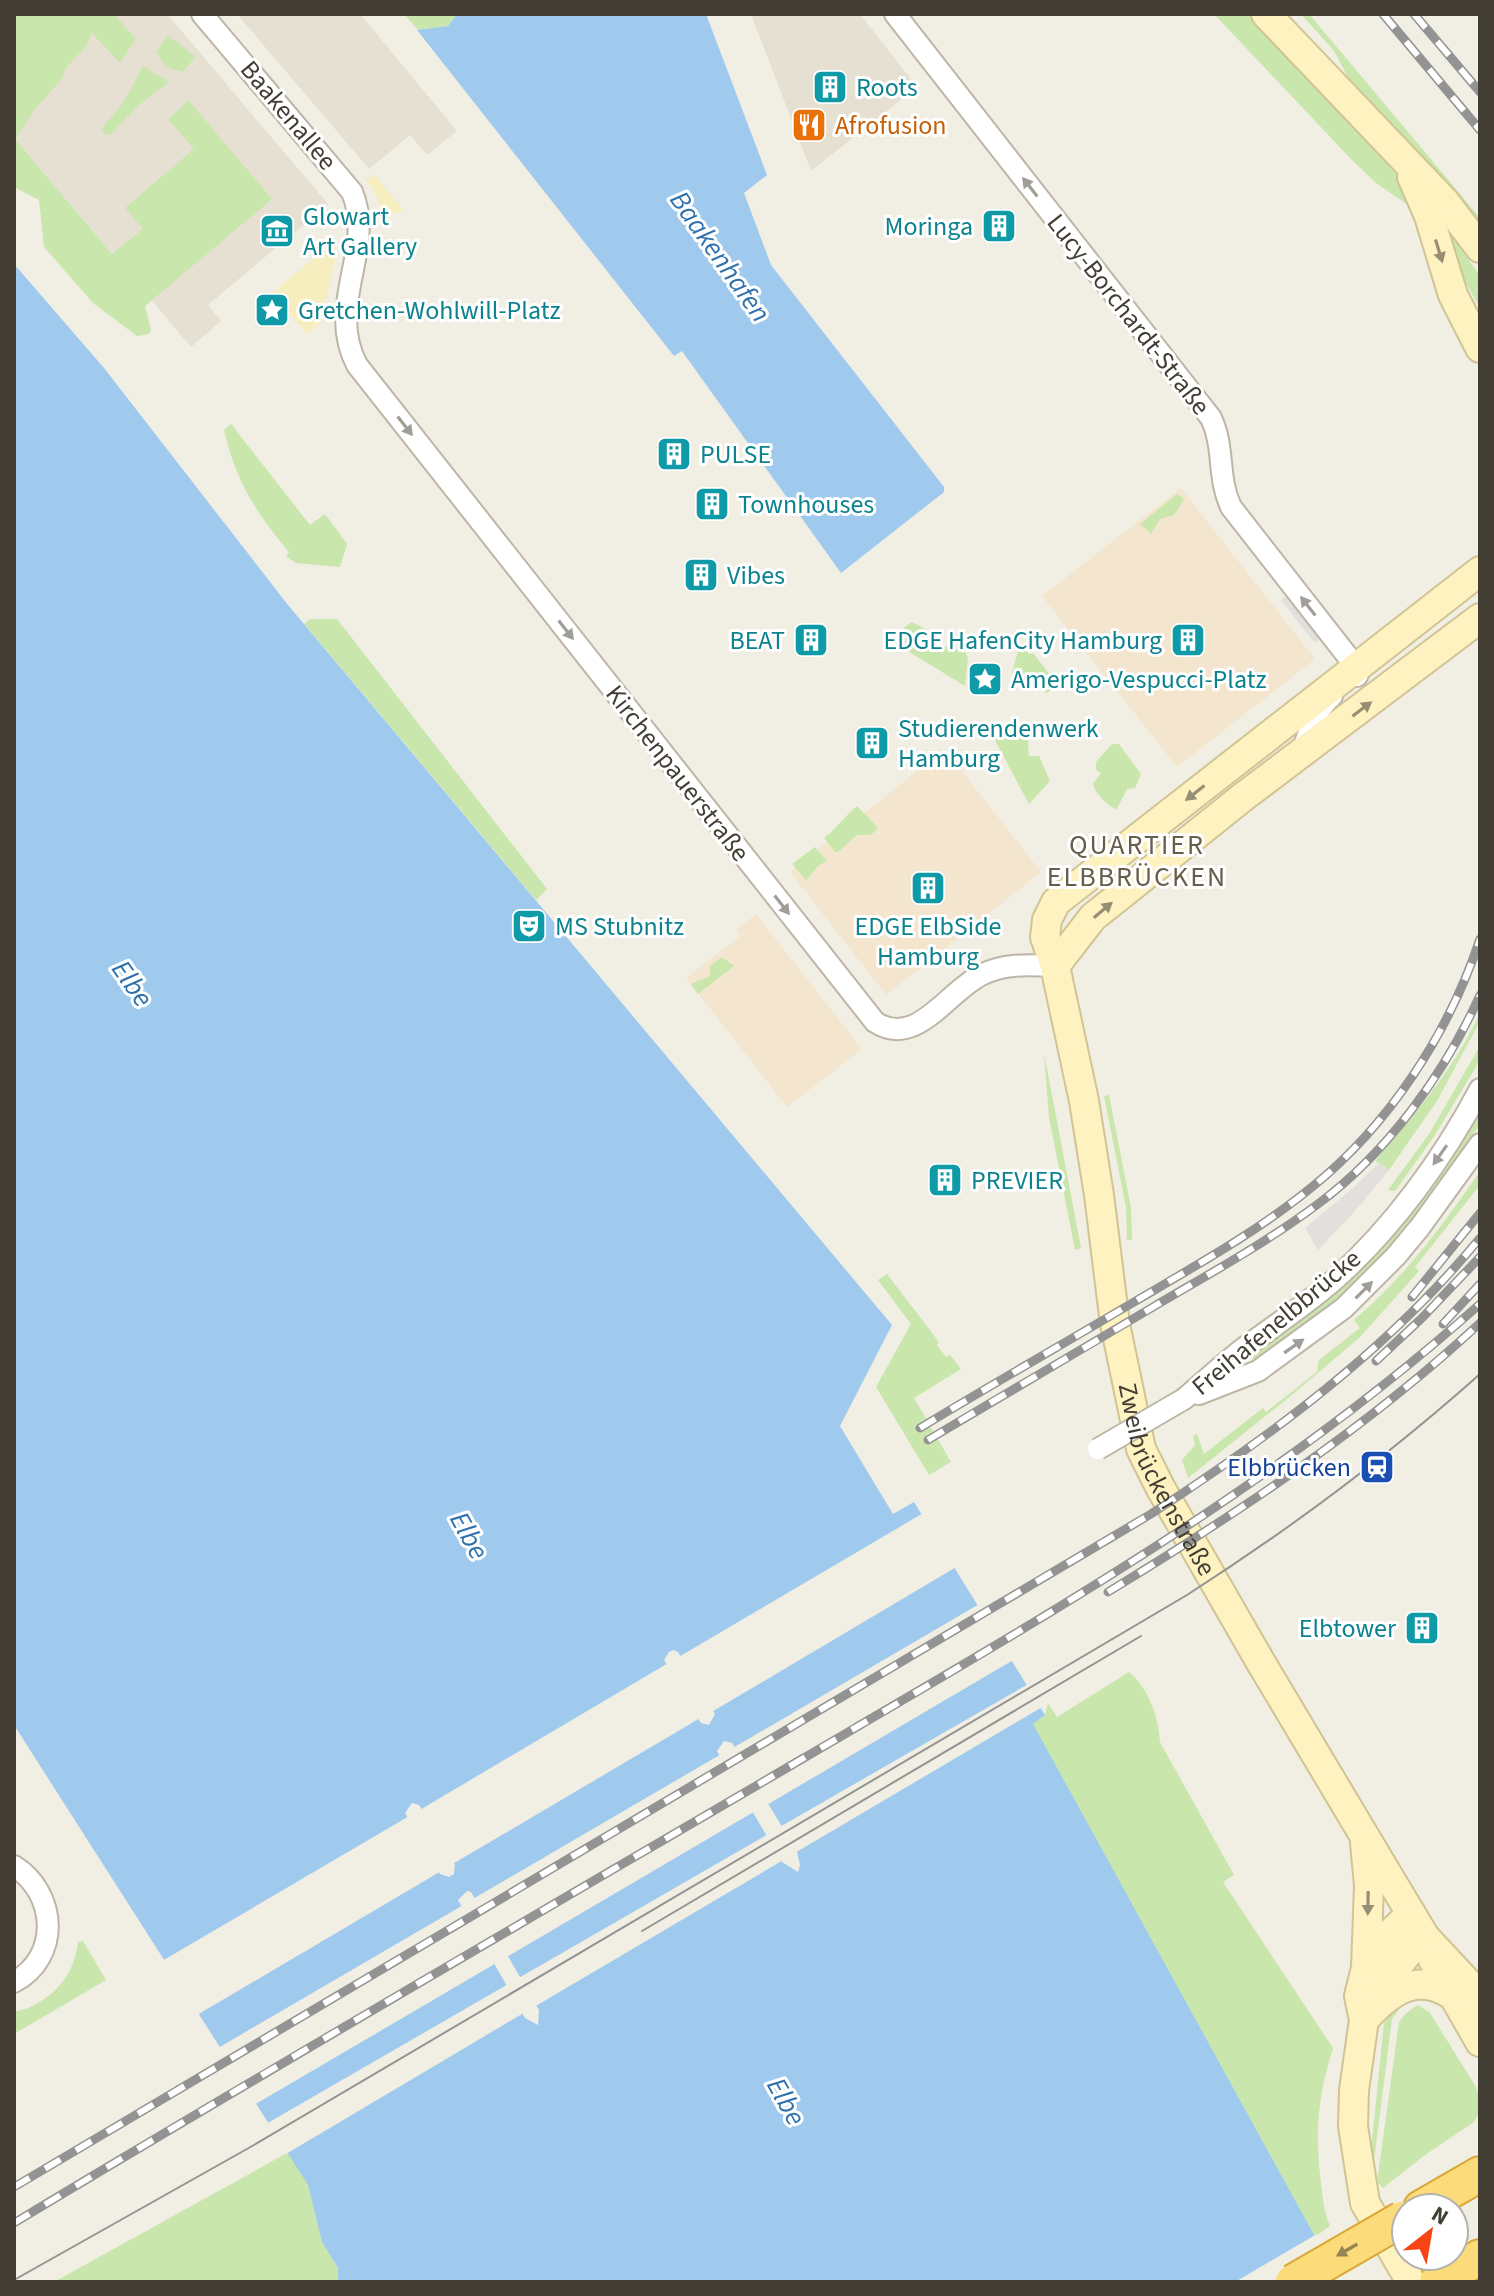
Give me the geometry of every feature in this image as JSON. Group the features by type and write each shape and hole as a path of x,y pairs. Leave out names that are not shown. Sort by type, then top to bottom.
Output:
{"highway":[{"path":"1446,2192 1474,2175"},
{"path":"1293,2282 1390,2225"},
{"path":"1438,2282 1480,2257"}],"main road":[{"path":"1266,14 1445,202 1480,248"},
{"path":"1399,156 1419,193 1453,295 1480,348"},
{"name":"Zweibrückenstraße","path":"1418,1925 1260,1661 1141,1449 1115,1324 1084,1101 1055,966 1045,937 1047,920 1056,902 1480,571"},
{"path":"1055,966 1093,917 1243,797 1480,618"},
{"path":"1365,1839 1369,1885 1366,1968 1359,1996 1372,2011"},
{"path":"1366,1968 1383,1940 1418,1925"},
{"path":"1418,1925 1433,1960 1480,2042"},
{"path":"1418,1925 1480,2000"},
{"path":"1411,2282 1365,2203 1353,2126 1354,2090 1372,2011 1418,1925"},
{"path":"1372,2011 1404,1988 1419,1984 1432,1984 1452,1995"}],"street":[{"name":"Baakenallee","path":"202,14 314,144 355,198 359,226 344,322 346,339 357,365"},
{"name":"Lucy-Borchardt-Straße","path":"895,14 1211,418 1219,434 1223,491 1231,507 1356,667"},
{"name":"Kirchenpauerstraße","path":"357,365 875,1022 891,1030 908,1029 983,974 1018,965 1055,966"},
{"path":"1300,756 1325,702 1358,676 1356,667"},
{"name":"Freihafenelbbrücke","path":"1184,1399 1243,1349 1320,1292 1374,1240 1451,1140 1480,1089"},
{"name":"Freihafenelbbrücke","path":"1098,1449 1184,1399 1258,1371 1344,1308 1396,1256 1480,1144"},
{"path":"14,1866 39,1890 49,1926 47,1940 36,1966 14,1982"}],"shaded area":[{"path":"14,14 167,14 328,204 208,305 221,321 191,347 14,138"},
{"path":"237,14 360,14 457,131 427,155 410,135 369,169"},
{"name":"Roots","path":"751,14 860,14 917,87 811,171"},
{"name":"EDGE HafenCity Hamburg","path":"1181,488 1315,659 1177,767 1042,596"},
{"path":"1288,595 1321,637 1315,643 1281,600"},
{"name":"EDGE ElbSide Hamburg","path":"950,756 1041,872 886,995 790,872 931,760 937,766"},
{"path":"756,914 862,1049 787,1107 686,978 740,936 736,930"},
{"path":"1379,1163 1389,1170 1318,1250 1305,1228"}],"green space":[{"path":"14,14 114,14 136,39 120,63 92,33 86,46 66,68 61,80 36,108 15,139 112,254 143,229 125,208 194,149 168,119 189,101 272,199 145,306 151,330 149,334 137,336 93,303 44,247 39,200 14,187"},
{"path":"404,14 457,14 448,26 418,30"},
{"path":"1214,14 1253,14 1395,165 1421,214 1376,183 1351,159"},
{"path":"1301,14 1309,14 1476,213 1480,218 1480,233 1425,163 1350,81 1334,51"},
{"path":"168,35 195,57 183,72 166,67 156,52"},
{"path":"143,66 169,82 140,104 110,135 104,134 102,128 123,103"},
{"path":"1438,217 1480,276 1480,308 1447,249"},
{"path":"231,424 310,525 325,514 347,544 340,567 296,563 286,556 289,552 257,509 234,465 224,430"},
{"path":"1177,494 1184,499 1174,515 1160,519 1151,534 1140,524"},
{"path":"310,619 337,619 547,889 536,900 304,624"},
{"path":"912,622 933,633 936,644 965,652 968,657 965,686 888,639"},
{"path":"1020,644 1029,654 1033,653 1058,685 1047,693 1012,673"},
{"path":"1022,729 1027,733 1029,756 1039,756 1050,781 1029,804 990,731"},
{"path":"1112,744 1119,744 1141,774 1135,788 1127,789 1117,809 1102,799 1093,784 1101,773 1096,770 1096,762"},
{"path":"857,806 878,828 871,835 857,835 835,852 824,838"},
{"path":"815,847 827,861 806,880 792,864"},
{"path":"722,957 734,966 698,994 691,984 710,976 710,966"},
{"path":"1480,1013 1479,1023 1437,1101 1389,1170 1375,1161 1446,1072"},
{"path":"1480,1046 1476,1067 1433,1138 1395,1191 1388,1190 1429,1134"},
{"path":"1044,1053 1081,1248 1075,1250 1049,1117"},
{"path":"1109,1095 1131,1208 1132,1240 1127,1240 1126,1207 1104,1096"},
{"path":"1480,1109 1480,1124 1446,1176 1383,1256 1327,1309 1254,1360 1252,1357 1322,1304 1378,1250"},
{"path":"1480,1171 1480,1185 1415,1267 1419,1271 1360,1337 1188,1478 1182,1460 1195,1445 1193,1436 1197,1434 1204,1454 1263,1408 1266,1412 1317,1372 1319,1360 1360,1328 1354,1320 1422,1250"},
{"path":"887,1274 939,1342 937,1345 946,1357 950,1355 961,1369 914,1398 951,1462 929,1475 876,1387 911,1324 878,1280"},
{"path":"1129,1672 1147,1694 1155,1713 1160,1742 1234,1875 1223,1882 1333,2048 1321,2100 1318,2131 1321,2184 1330,2226 1315,2237 1032,1723 1045,1715 1048,1703 1057,1717"},
{"path":"83,1941 106,1980 14,2034 14,2012 38,2003 58,1988 72,1967 78,1942"},
{"path":"1402,2005 1392,2019 1374,2161 1370,2160 1384,2023 1388,2014"},
{"path":"1418,2005 1430,2013 1476,2087 1480,2111 1474,2122 1383,2188 1377,2182 1399,2022"},
{"path":"289,2152 308,2185 322,2241 338,2268 338,2282 54,2282"}],"sand":[{"path":"374,174 404,211 382,215 377,197 367,181"},
{"path":"336,240 335,261 321,322 307,334 272,293"}],"water":[{"name":"Baakenhafen","path":"457,14 706,14 767,175 744,193 771,265 944,487 944,492 841,573 682,351 674,356 417,30 448,26"},
{"name":"Elbe","path":"14,264 104,368 288,605 892,1325 840,1426 893,1514 914,1502 1045,1715 1033,1724 1340,2282 338,2282 338,2268 322,2242 308,2185 14,1725","holes":["669,1652 678,1652 715,1714 709,1725 701,1723 664,1660","724,1741 732,1743 797,1852 798,1872 782,1862 717,1751","412,1803 419,1805 455,1865 454,1874 449,1877 440,1874 405,1813","467,1891 471,1892 539,2010 538,2025 525,2018 458,1900"]}],"pier":[{"path":"925,1512 958,1566 710,1713 677,1658"},
{"path":"981,1603 1015,1659 765,1806 731,1749"},
{"path":"670,1662 702,1717 451,1865 418,1811"},
{"path":"1030,1683 1044,1706 793,1854 778,1828"},
{"path":"723,1753 757,1810 505,1958 471,1900"},
{"path":"411,1815 443,1870 197,2015 162,1961"},
{"path":"770,1833 785,1859 534,2007 517,1979"},
{"path":"465,1904 498,1962 254,2105 218,2048"},
{"path":"510,1983 527,2011 286,2154 266,2124"},
{"path":"1317,2234 1344,2282 1235,2282"}],"tram line":[{"path":"14,2280 254,2145 1187,1595 1338,1490 1480,1374"},
{"path":"642,1931 1141,1636"}],"railway":[{"path":"1383,14 1480,130"},
{"path":"1414,14 1480,92"},
{"path":"920,1428 1225,1248 1312,1187 1366,1135 1413,1075 1452,1009 1480,939"},
{"path":"928,1440 1237,1258 1318,1204 1368,1160 1412,1109 1450,1053 1480,995"},
{"path":"1412,1297 1480,1213"},
{"path":"14,2187 1151,1514 1240,1454 1326,1389 1407,1317 1480,1238"},
{"path":"1376,1361 1480,1257"},
{"path":"1443,1324 1480,1284"},
{"path":"14,2223 1066,1603 1238,1492 1321,1433 1480,1304"},
{"path":"1108,1592 1301,1467 1393,1398 1480,1323"}],"place":[{"name":"Roots","path":"830,87"},
{"name":"Afrofusion","path":"809,125"},
{"name":"Moringa","path":"999,226"},
{"name":"Glowart Art Gallery","path":"277,231"},
{"name":"Gretchen-Wohlwill-Platz","path":"272,310"},
{"name":"PULSE","path":"674,454"},
{"name":"Townhouses","path":"712,504"},
{"name":"Vibes","path":"701,575"},
{"name":"BEAT","path":"811,640"},
{"name":"EDGE HafenCity Hamburg","path":"1188,640"},
{"name":"Amerigo-Vespucci-Platz","path":"985,679"},
{"name":"Studierendenwerk Hamburg","path":"872,743"},
{"name":"EDGE ElbSide Hamburg","path":"928,888"},
{"name":"MS Stubnitz","path":"529,926"},
{"name":"PREVIER","path":"945,1180"},
{"name":"Elbbrücken","path":"1377,1467"},
{"name":"Elbtower","path":"1422,1628"}],"district":[{"name":"QUARTIER ELBBRÜCKEN","path":"1137,860"}]}
